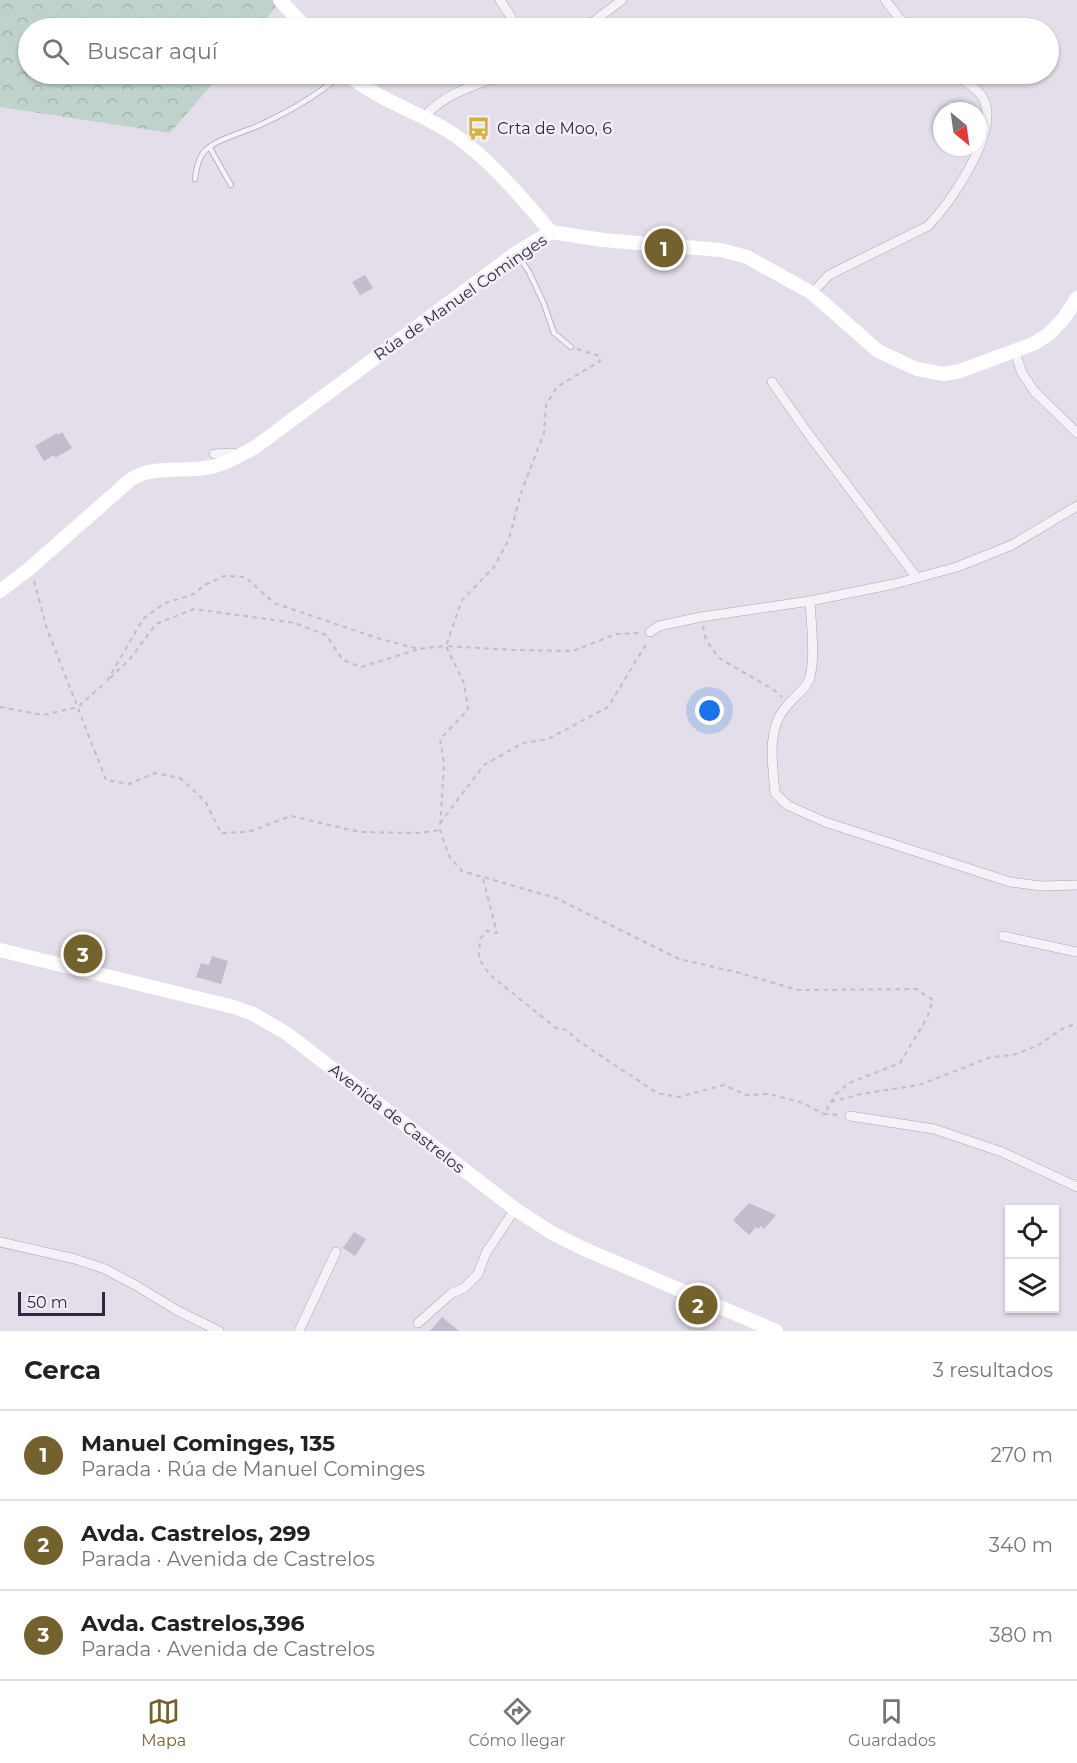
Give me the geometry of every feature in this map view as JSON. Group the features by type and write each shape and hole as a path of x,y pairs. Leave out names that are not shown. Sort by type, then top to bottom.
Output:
{"street":[{"path":"280,0 297,18"},
{"path":"500,0 512,18"},
{"path":"598,18 622,0"},
{"path":"885,0 899,18"},
{"path":"360,84 378,96 424,117 457,137 486,162 551,232"},
{"path":"424,117 436,105 478,84"},
{"path":"812,292 829,275 928,226 938,216 970,169 985,128 986,106 976,89 969,84"},
{"name":"Rúa de Manuel Cominges","path":"0,591 29,569 97,507 140,473 152,470 216,466 257,446 516,253 551,232 603,240 721,250 747,257 812,292 878,351 917,369 944,374 960,371 1015,352 1049,334 1064,318 1077,298"},
{"path":"1015,352 1022,374 1034,391 1077,433"},
{"path":"772,382 917,578"},
{"path":"214,454 233,453 236,458"},
{"path":"650,632 659,626 701,617 810,601 957,567 1012,545 1077,506"},
{"path":"810,601 812,660 808,681 783,710 775,729 771,750 775,793 787,805 825,822 1010,882 1077,885"},
{"path":"1003,936 1077,952"},
{"name":"Avenida de Castrelos","path":"0,950 207,999 253,1014 303,1046 516,1209 564,1240 776,1331"},
{"path":"850,1116 934,1129 1002,1152 1077,1187"},
{"path":"418,1323 452,1293 465,1288 478,1275 486,1253 516,1209"},
{"path":"0,1242 75,1259 105,1269 198,1327 219,1331"},
{"path":"299,1331 336,1252"}],"lane":[{"path":"195,179 196,168 204,152 288,110 330,84"},
{"path":"210,148 231,185"},
{"path":"516,253 529,272 554,333 571,347"}],"path":[{"path":"571,347 600,356 600,361 556,387 546,405 544,433 521,493 509,539 494,567 462,600 446,646 464,683 468,710 440,739 444,764 440,830 449,856 462,872 556,898 679,959 798,990 916,989 933,1000 927,1018 900,1064 849,1083 835,1095 824,1114"},
{"path":"29,569 47,629 106,780 129,784 155,773 180,778 205,801 222,833 248,832 291,816 360,832 419,833 440,830"},
{"path":"107,681 143,619 165,603 192,595 205,585 224,576 245,577 274,603 380,639 419,649"},
{"path":"0,707 43,715 78,707 130,659 156,624 194,609 295,623 326,635 343,660 361,667 419,649 446,646 573,651 616,634 650,632 647,644 608,707 548,739 523,743 484,765 440,823"},
{"path":"701,617 706,640 719,658 774,690 789,703"},
{"path":"483,878 497,933 487,931 480,939 479,959 490,975 556,1028 567,1030 577,1040 657,1093 678,1097 724,1085 746,1095 769,1094 803,1103 824,1114 850,1116"},
{"path":"831,1101 919,1085 991,1057 1013,1055 1037,1046 1062,1029 1077,1023"}],"green space":[{"path":"0,0 282,0 267,18 18,18 18,84 212,84 170,133 0,107"}],"building":[{"path":"365,275 373,288 360,295 352,282"},
{"path":"62,432 72,448 55,458 54,455 44,461 35,446"},
{"path":"212,956 228,961 221,984 196,977 201,963 209,965"},
{"path":"749,1203 776,1215 764,1229 761,1226 758,1229 756,1227 749,1235 733,1220"},
{"path":"354,1232 366,1239 355,1256 343,1248"},
{"path":"442,1317 459,1331 430,1331"}],"place":[{"name":"Crta de Moo, 6","path":"479,128"},
{"name":"Manuel Cominges, 135","path":"664,248"},
{"name":"Avda. Castrelos,396","path":"83,954"},
{"name":"Avda. Castrelos, 299","path":"698,1305"}]}
